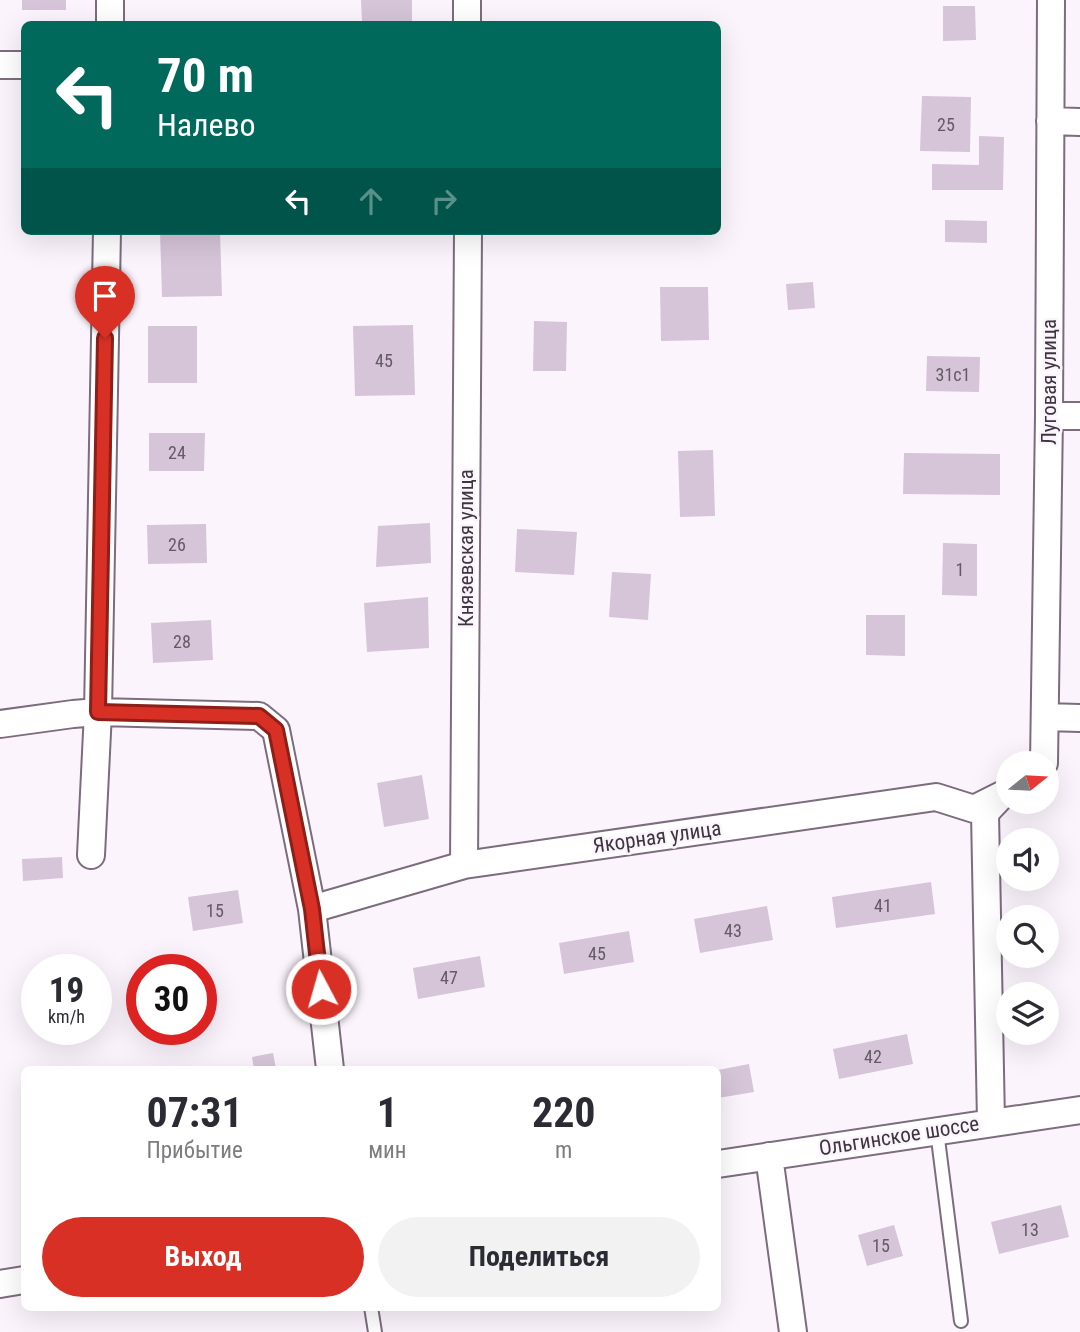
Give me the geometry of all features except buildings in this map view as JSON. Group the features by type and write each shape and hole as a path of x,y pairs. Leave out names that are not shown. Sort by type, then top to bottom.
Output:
{"street":[{"path":"110,0 110,21"},
{"path":"467,0 467,21"},
{"name":"Луговая улица","path":"1044,751 1051,0"},
{"path":"0,65 21,65"},
{"path":"1050,121 1080,122"},
{"path":"91,855 98,712 107,235"},
{"name":"Князевская улица","path":"464,864 468,235"},
{"path":"1049,416 1080,416"},
{"path":"0,724 98,712 259,716 276,730 312,909 330,1066"},
{"path":"1045,717 1080,718"},
{"name":"Якорная улица","path":"312,909 464,864 936,797 974,809 1002,795 985,813 991,1122"},
{"name":"Ольгинское шоссе","path":"721,1164 1080,1110"},
{"path":"769,1156 793,1332"},
{"path":"0,1284 21,1280"}],"lane":[{"path":"937,1131 961,1321"},
{"path":"372,1311 375,1332"}],"route":[{"path":"105,338 98,712 259,716 276,730 312,909 321,989"}]}
